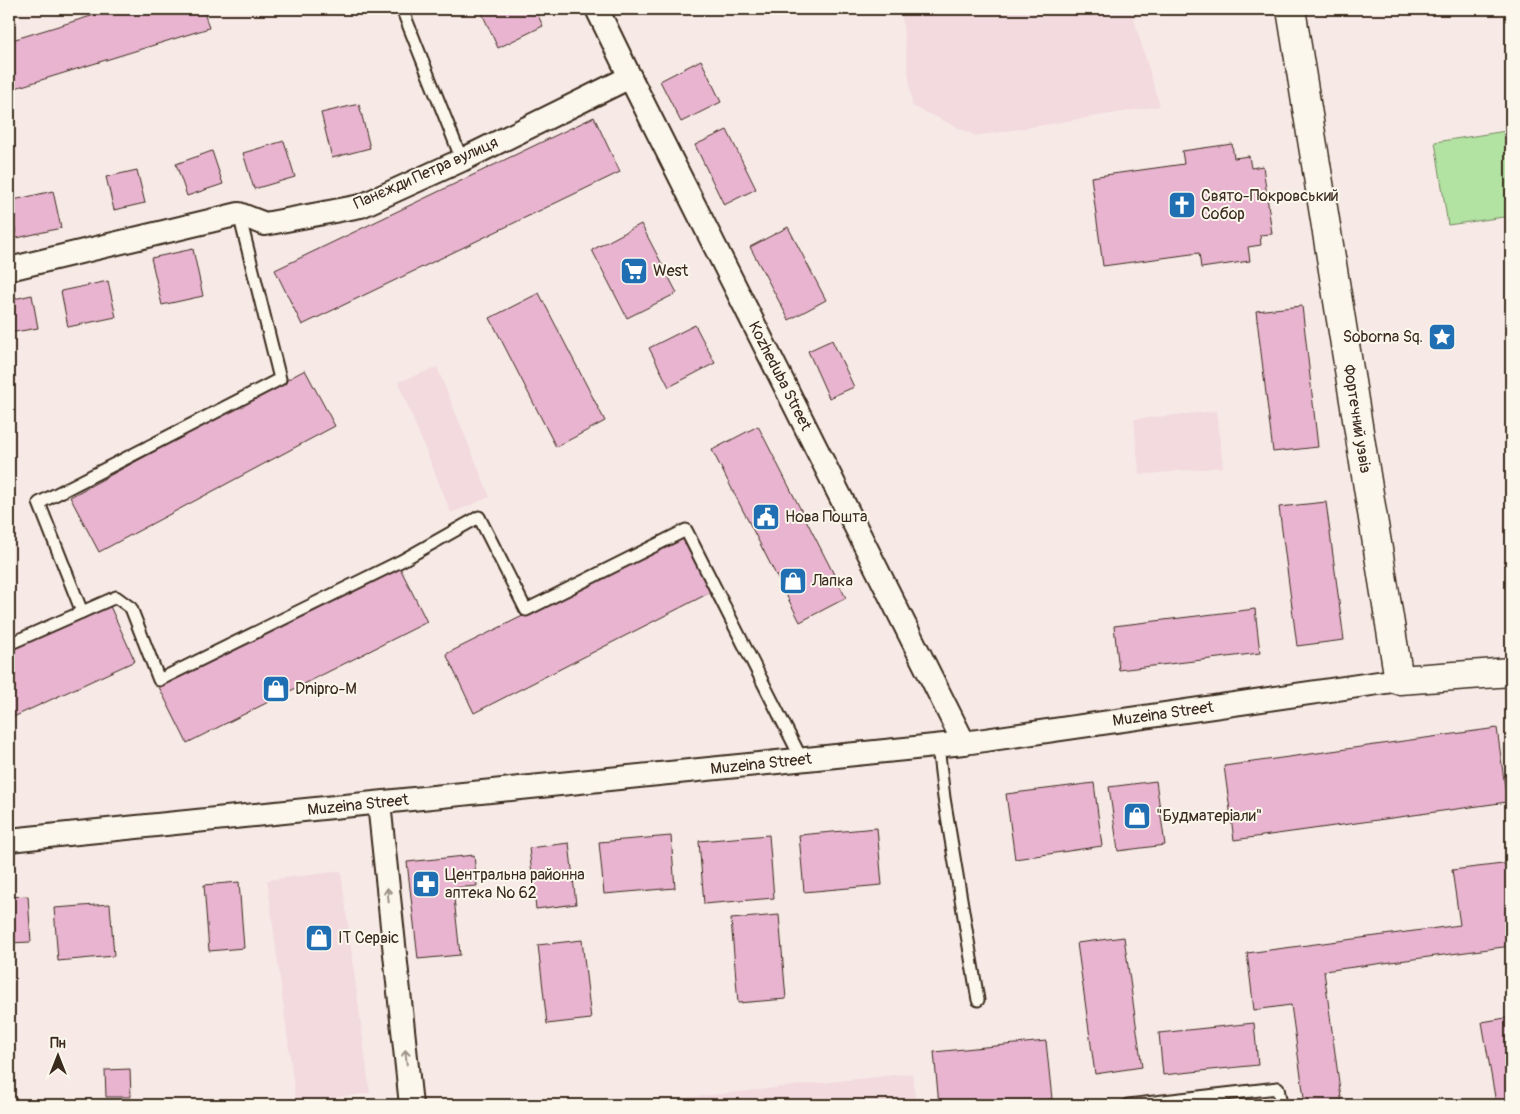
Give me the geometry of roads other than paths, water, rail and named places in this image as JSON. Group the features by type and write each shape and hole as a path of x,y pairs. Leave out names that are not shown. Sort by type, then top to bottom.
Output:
{"street":[{"name":"Kozheduba Street","path":"597,9 964,743"},
{"name":"Фортечний узвіз","path":"1291,9 1399,680"},
{"name":"Панєжди Петра вулиця","path":"239,214 265,224 361,206 462,160 630,77"},
{"path":"9,270 239,214"},
{"name":"Muzeina Street","path":"9,840 938,746 1399,680 1511,672"},
{"path":"379,803 411,1105"}],"lane":[{"path":"402,9 462,160"},
{"path":"82,612 39,503 280,379 239,214"},
{"path":"9,644 116,597 131,608 159,680 401,561 480,517 526,610 686,530 802,760"},
{"path":"938,746 944,798 978,1000"},
{"path":"1128,1105 1278,1088 1281,1105"}],"place":[{"name":"Свято-Покровський Собор","path":"1182,205"},
{"name":"West","path":"634,271"},
{"name":"Soborna Sq.","path":"1442,337"},
{"name":"Нова Пошта","path":"766,517"},
{"name":"Лапка","path":"793,581"},
{"name":"Dnipro-M","path":"276,689"},
{"name":"\"Будматеріали\"","path":"1137,816"},
{"name":"Центральна районна аптека № 62","path":"426,884"},
{"name":"IT Сервіс","path":"319,938"}]}
